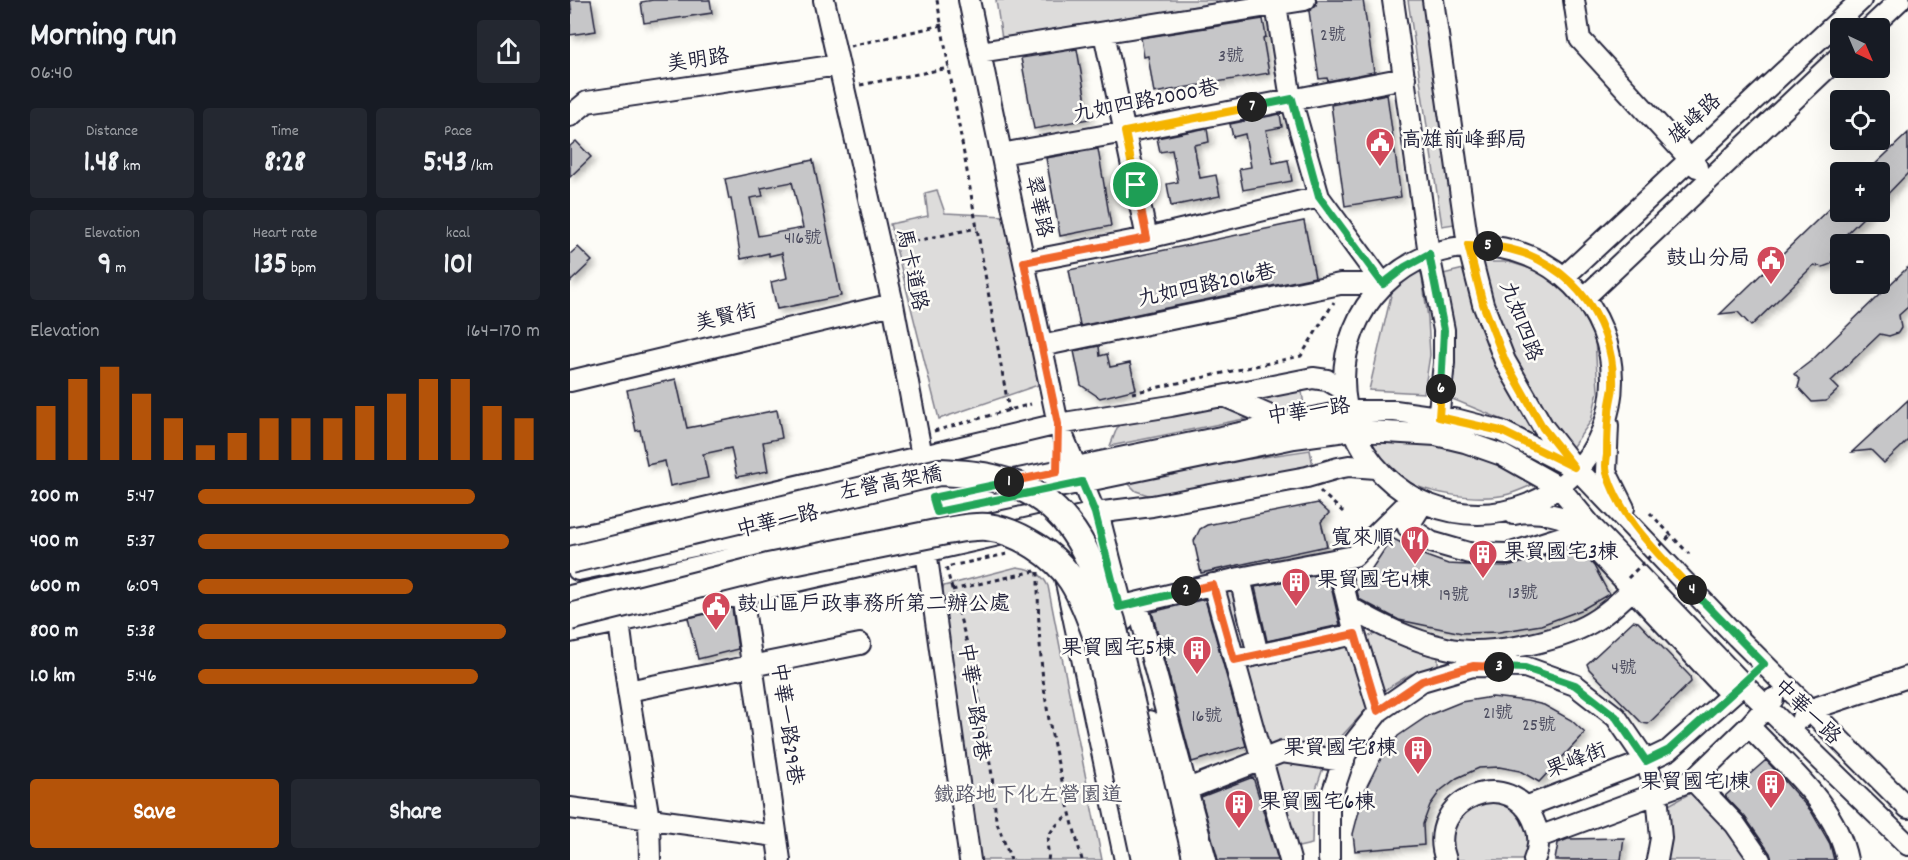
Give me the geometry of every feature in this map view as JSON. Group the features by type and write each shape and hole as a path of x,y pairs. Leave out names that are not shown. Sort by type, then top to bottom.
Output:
{"main road":[{"name":"左營高架橋","path":"570,560 939,472 994,478 1042,498 1072,527 1100,582 1112,621 1168,860"},
{"path":"1095,513 1128,605 1177,793 1183,860"},
{"path":"1056,521 1128,860"},
{"path":"570,617 768,567 967,527 988,527 1011,534 1031,544 1060,566 1071,579 1090,618 1098,641 1145,860"}],"street":[{"name":"馬卡道路","path":"824,0 893,304 922,456 935,505"},
{"name":"翠華路","path":"969,0 1058,424 1095,513"},
{"path":"980,52 1305,0"},
{"path":"1393,0 1429,254 1444,330 1444,363 1438,426"},
{"name":"九如四路","path":"1433,0 1468,245 1483,304 1505,361 1543,428 1576,469"},
{"path":"1574,0 1580,39 1710,179"},
{"path":"1881,18 1900,0"},
{"path":"1852,3 1863,18"},
{"name":"雄峰路","path":"1565,276 1852,3"},
{"path":"1276,5 1292,99 1319,197 1383,284"},
{"path":"1104,33 1147,238"},
{"name":"美明路","path":"570,116 587,102 838,65"},
{"path":"1585,297 1830,65"},
{"name":"九如四路2000巷","path":"1001,154 1405,78"},
{"path":"1024,262 1147,238 1319,197"},
{"path":"1593,528 1560,516 1524,512 1489,520 1452,512 1418,500 1393,484 1376,468 1359,443 1350,420 1344,390 1344,367 1348,344 1356,322 1368,302 1383,284 1405,267 1429,254 1468,245 1503,247 1536,257 1565,276 1585,297 1598,317 1607,340 1612,364 1613,388 1609,412 1606,472 1618,498 1641,536"},
{"name":"九如四路2016巷","path":"1041,346 1340,284 1383,284"},
{"name":"美賢街","path":"570,381 893,304"},
{"name":"中華一路","path":"570,538 1058,424 1224,396 1313,378 1327,380 1344,390"},
{"name":"中華一路","path":"1224,396 1289,424"},
{"name":"中華一路","path":"1079,475 1294,438 1350,420 1395,411 1438,426 1465,442 1502,455 1559,487 1737,690 1765,707 1908,845"},
{"path":"1468,514 1500,513 1531,503 1559,487 1591,452 1602,433 1609,412"},
{"name":"中華一路","path":"570,572 935,505 1057,480 1289,424 1350,420"},
{"name":"翠華路","path":"1056,521 1058,424"},
{"name":"中華一路","path":"1438,426 1501,431 1576,469 1786,687 1908,808"},
{"path":"570,632 1095,513 1185,500 1307,477 1349,466 1376,468"},
{"path":"1128,605 1240,578 1354,555 1418,500"},
{"path":"1418,500 1408,527 1431,542 1470,553 1508,554 1571,534 1581,534 1737,690"},
{"path":"926,551 935,505"},
{"name":"中華一路","path":"570,596 935,505"},
{"name":"中華一路19巷","path":"926,551 970,860"},
{"path":"1337,559 1355,634 1378,711"},
{"path":"1240,578 1258,655"},
{"path":"1349,607 1407,637 1449,649 1496,650 1548,641 1586,626 1614,607 1630,584"},
{"path":"1213,585 1290,860"},
{"name":"中華一路29巷","path":"742,594 780,860"},
{"path":"619,622 649,819 650,860"},
{"path":"1234,660 1355,634"},
{"path":"628,690 860,644"},
{"name":"果峰街","path":"1525,807 1669,750 1764,664"},
{"name":"果峰街","path":"1329,860 1329,803 1346,753 1378,711 1422,681 1473,666 1525,668 1575,685 1616,717 1646,761 1657,794 1660,838 1657,860"},
{"path":"1790,730 1809,710 1908,677"},
{"path":"1539,837 1693,780 1786,687"},
{"path":"1749,726 1812,793 1832,819 1847,860"},
{"path":"1206,860 1177,793 1282,752 1344,761"},
{"path":"1693,780 1735,824 1760,860"},
{"path":"1439,857 1446,821 1455,808 1467,798 1482,792 1498,792 1513,797 1532,816 1539,837 1537,854 1533,860"},
{"path":"570,808 776,836"}],"path":[{"path":"937,0 1008,411"},
{"path":"850,46 942,25"},
{"path":"858,85 949,68"},
{"path":"892,246 977,228"},
{"path":"1130,394 1301,356 1332,307 1340,284"},
{"path":"932,432 1030,404"},
{"path":"1314,488 1321,491 1343,512"},
{"path":"1650,513 1689,554"},
{"path":"1630,584 1671,535"},
{"path":"1011,553 946,567 975,672 992,775 996,820 1011,860"},
{"path":"1036,563 1043,679 1082,860"},
{"path":"952,590 1038,570"},
{"path":"1048,860 1047,840 1058,822 1071,815"}],"green space":[{"path":"996,0 1233,0 1002,39"},
{"path":"1408,0 1428,0 1461,223 1442,226"},
{"path":"937,190 945,213 1005,216 1041,384 939,419 890,224 928,216 925,193"},
{"path":"1480,262 1509,262 1538,271 1562,289 1579,308 1595,339 1598,391 1591,421 1571,449 1534,396 1505,344"},
{"path":"1468,268 1543,441 1515,425 1450,398 1439,275"},
{"path":"1421,271 1428,318 1430,355 1424,393 1369,390 1392,291 1403,279"},
{"path":"1301,385 1304,406 1272,413 1239,397"},
{"path":"1223,401 1259,416 1110,446 1117,428 1127,420"},
{"path":"1364,436 1467,448 1539,482 1513,493 1497,496 1467,497 1435,491 1407,482 1397,475 1379,457"},
{"path":"1310,450 1313,466 1151,496 1136,491 1124,479 1234,455 1250,459"},
{"name":"鐵路地下化左營園道","path":"1017,567 1036,572 1048,586 1102,860 977,860 938,601 944,586"},
{"path":"1237,584 1255,664 1377,634 1438,656 1438,667 1411,674 1383,691 1329,750 1313,798 1312,844 1294,848 1218,588"},
{"path":"1694,791 1753,860 1665,860 1667,806"},
{"path":"1492,801 1511,809 1524,822 1529,840 1522,860 1458,860 1451,841 1453,828 1468,807"}],"building":[{"path":"570,0 591,0 596,31 570,35 570,14 572,13"},
{"path":"710,0 712,13 644,23 641,2"},
{"path":"1317,0 1363,0 1374,72 1328,81 1327,78 1319,79 1309,11 1316,5"},
{"path":"1263,19 1266,37 1263,38 1269,73 1154,93 1148,56 1144,57 1141,38"},
{"path":"1077,49 1089,119 1034,129 1021,58"},
{"path":"1387,94 1401,197 1345,206 1331,105"},
{"path":"1280,114 1282,127 1266,130 1273,163 1288,160 1292,181 1243,190 1239,169 1251,167 1245,134 1233,137 1230,124"},
{"path":"1207,128 1209,142 1194,145 1200,178 1216,175 1220,196 1171,206 1167,184 1178,182 1172,150 1160,152 1157,138"},
{"path":"1908,133 1908,173 1890,192 1890,162 1878,162"},
{"path":"576,141 591,157 570,177 570,146"},
{"path":"1098,149 1111,226 1060,236 1046,158"},
{"path":"813,160 841,296 777,309 771,282 787,278 782,253 769,256 769,253 741,259 731,199 729,199 725,179","holes":["792,182 803,228 758,236 750,198 763,196 761,188"]},
{"path":"1830,208 1830,222 1859,222 1846,234 1830,234 1830,264 1823,267 1814,265 1751,326 1738,312 1720,314"},
{"path":"1304,221 1315,277 1080,326 1069,270"},
{"path":"578,247 592,261 570,282 570,254"},
{"path":"1908,267 1908,307 1899,315 1901,328 1898,333 1889,336 1880,334 1831,381 1839,389 1826,401 1812,402 1798,387 1800,380 1794,374 1811,361 1880,294 1890,294 1890,284"},
{"path":"1099,346 1100,356 1107,354 1110,367 1130,363 1136,389 1100,398 1081,385 1074,351"},
{"path":"676,379 687,428 777,410 782,438 763,442 768,471 737,477 731,448 703,454 708,478 670,486 665,461 647,465 640,430 636,431 627,390"},
{"path":"1908,400 1908,440 1884,463 1871,450 1852,452"},
{"path":"1318,503 1329,513 1321,522 1327,546 1201,573 1194,541 1200,529 1207,525"},
{"name":"果貿國宅3棟","path":"1392,538 1426,556 1448,564 1468,565 1511,566 1576,546 1594,566 1609,594 1581,610 1541,625 1499,632 1462,633 1399,620 1359,599 1357,591"},
{"name":"果貿國宅4棟","path":"1328,573 1340,625 1267,641 1255,587"},
{"name":"果貿國宅5棟","path":"1205,599 1246,746 1192,762 1152,612"},
{"name":"鼓山區戶政事務所第二辦公處","path":"732,608 738,649 698,659 688,618"},
{"path":"1633,621 1638,622 1690,676 1691,682 1648,724 1642,723 1589,669 1587,664"},
{"name":"果貿國宅8棟","path":"1492,697 1544,705 1571,720 1585,733 1539,782 1520,771 1499,767 1479,768 1457,778 1440,791 1430,805 1423,824 1424,845 1355,851 1353,834 1364,792 1379,762 1398,736 1429,715 1461,702"},
{"name":"果貿國宅1棟","path":"1766,760 1811,811 1830,844 1834,860 1772,860 1770,853 1745,817 1725,796"},
{"name":"果貿國宅6棟","path":"1253,777 1278,860 1218,860 1201,797"},
{"path":"1624,838 1621,860 1555,860 1558,843 1568,839"}],"place":[{"name":"高雄前峰郵局","path":"1380,168"},
{"name":"鼓山分局","path":"1771,286"},
{"name":"寬來順","path":"1415,566"},
{"name":"果貿國宅3棟","path":"1483,580"},
{"name":"果貿國宅4棟","path":"1296,608"},
{"name":"鼓山區戶政事務所第二辦公處","path":"716,632"},
{"name":"果貿國宅5棟","path":"1197,676"},
{"name":"果貿國宅8棟","path":"1418,776"},
{"name":"果貿國宅1棟","path":"1771,810"},
{"name":"果貿國宅6棟","path":"1239,830"}],"route":[{"path":"1292,99 1319,197 1383,284 1405,267 1429,254 1444,330 1444,363 1439,417 1501,431 1574,467 1543,428 1505,361 1483,304 1468,245 1503,247 1536,257 1565,276 1585,297 1598,317 1607,340 1612,364 1613,388 1609,412 1606,472 1618,498 1641,536 1764,664 1669,750 1646,761 1616,717 1575,685 1525,668 1473,666 1422,681 1378,711 1355,634 1234,660 1213,585 1119,607 1095,513 1082,482 937,512 933,498 1057,472 1058,424 1024,262 1147,238 1136,185 1125,132 1292,99"}]}
